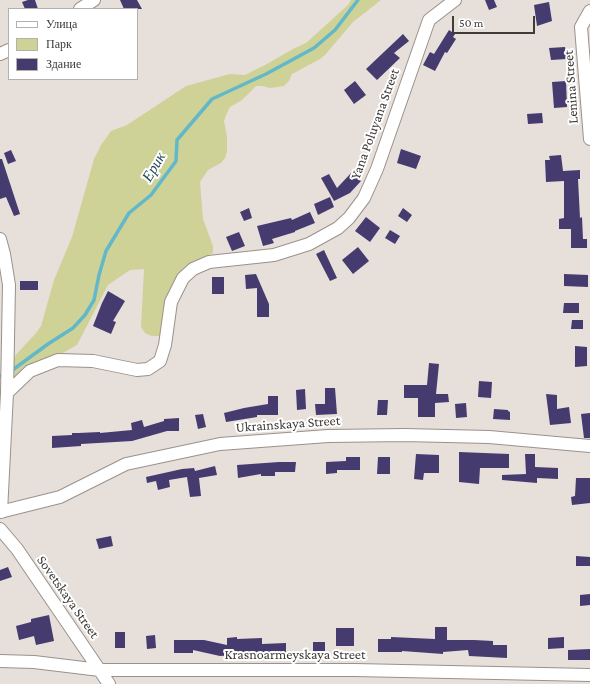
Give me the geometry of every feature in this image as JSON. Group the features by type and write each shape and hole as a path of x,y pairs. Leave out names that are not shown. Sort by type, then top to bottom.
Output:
{"street":[{"path":"82,8 94,0"},
{"name":"Yana Poluyana Street","path":"7,393 30,371 58,360 93,361 138,370 148,369 160,361 165,345 171,302 183,278 193,269 209,262 274,255 309,244 338,228 350,218 364,198 377,169 428,20 456,0"},
{"name":"Lenina Street","path":"590,11 581,27 590,139"},
{"path":"0,238 9,285 7,393 0,512"},
{"name":"Ukrainskaya Street","path":"0,512 60,498 126,464 220,444 328,436 405,434 489,437 590,446"},
{"name":"Sovetskaya Street","path":"0,529 17,549 109,684"},
{"name":"Krasnoarmeyskaya Street","path":"0,661 34,662 100,670 355,670 590,675"}],"green space":[{"path":"351,0 381,0 353,22 325,55 292,74 289,81 284,86 270,88 256,86 242,100 230,107 224,121 227,136 227,151 225,158 221,163 208,170 200,182 203,219 213,246 213,253 185,267 180,273 164,330 160,336 152,336 145,333 141,327 144,269 130,270 108,285 77,345 10,383 13,358 41,326 54,280 72,237 94,159 101,145 111,131 127,125 186,86 230,74 245,75 306,43 348,5"}],"building":[{"path":"35,0 38,8 25,8 22,2"},
{"path":"120,0 137,0 142,9 138,8 124,8"},
{"path":"485,0 494,0 497,7 489,10"},
{"path":"549,2 552,21 537,26 534,5"},
{"path":"449,30 455,34 453,37 456,39 447,53 445,52 435,71 423,65 430,52 434,54"},
{"path":"403,34 409,41 394,53 400,58 377,80 366,69"},
{"path":"565,47 567,59 551,60 549,48"},
{"path":"355,81 366,95 354,104 344,90"},
{"path":"566,81 567,107 554,108 552,82"},
{"path":"542,113 543,123 528,124 527,114"},
{"path":"401,149 421,156 416,169 397,163"},
{"path":"11,150 16,161 8,164 4,153"},
{"path":"561,155 563,171 580,170 580,179 578,179 580,218 582,217 583,239 587,239 587,248 571,248 571,229 559,229 559,219 564,218 564,181 546,182 545,160 550,160 549,156"},
{"path":"0,159 2,159 20,214 14,216 6,197 0,199"},
{"path":"352,172 361,181 350,193 334,201 321,178 329,174 337,188"},
{"path":"330,197 334,207 318,215 314,204"},
{"path":"249,208 252,218 244,221 240,212"},
{"path":"403,208 412,215 407,222 398,216"},
{"path":"310,212 315,223 295,232 272,239 274,243 263,246 257,226 291,218 292,220"},
{"path":"366,217 380,228 370,242 355,231"},
{"path":"390,230 400,236 395,244 385,238"},
{"path":"239,232 245,246 232,251 226,237"},
{"path":"358,247 369,261 353,274 342,260"},
{"path":"324,250 337,278 330,281 316,254"},
{"path":"256,274 269,304 269,317 257,317 257,288 246,289 245,275"},
{"path":"564,274 588,275 588,287 564,286"},
{"path":"212,277 224,277 224,294 212,294"},
{"path":"20,281 38,281 38,290 20,290"},
{"path":"108,291 125,301 113,321 116,322 111,334 93,326"},
{"path":"564,303 579,303 579,313 563,313"},
{"path":"572,320 583,320 583,329 571,329"},
{"path":"575,346 587,347 587,366 575,367"},
{"path":"429,363 439,364 436,394 448,394 449,402 435,403 435,417 418,417 418,398 404,398 404,385 427,385"},
{"path":"479,381 492,382 491,398 478,397"},
{"path":"325,388 335,388 337,414 316,415 315,404 325,404"},
{"path":"305,389 306,409 297,410 296,390"},
{"path":"546,394 557,395 557,409 569,407 571,423 550,425"},
{"path":"268,396 278,396 278,415 257,415 257,417 226,422 224,413 268,404"},
{"path":"378,400 388,400 387,415 377,415"},
{"path":"466,403 467,417 456,418 455,404"},
{"path":"494,409 508,410 510,412 510,420 493,419"},
{"path":"590,413 590,438 584,438 581,414"},
{"path":"203,414 206,427 198,429 195,415"},
{"path":"179,418 179,431 167,431 132,441 81,444 81,446 52,448 52,436 72,435 72,433 100,433 132,430 131,423 142,420 144,427 164,421 164,419"},
{"path":"459,452 509,454 509,468 480,468 479,484 459,482"},
{"path":"416,454 439,455 439,473 424,473 423,480 414,479"},
{"path":"525,454 535,454 535,467 558,468 558,479 537,478 537,483 502,480 502,475 526,474"},
{"path":"346,457 360,457 360,470 337,470 337,473 326,474 326,462 346,461"},
{"path":"378,457 390,457 390,474 377,474"},
{"path":"296,462 295,472 275,472 275,476 261,476 261,474 238,478 237,465"},
{"path":"215,466 217,475 199,478 201,496 190,497 187,477 169,480 170,487 158,490 156,481 147,483 146,477 182,469 194,468 195,471"},
{"path":"576,478 590,478 590,503 572,505 571,497 575,496"},
{"path":"111,536 113,546 99,549 96,539"},
{"path":"576,556 590,557 590,566 576,566"},
{"path":"8,567 12,577 0,581 0,570"},
{"path":"590,594 590,605 580,606 580,595"},
{"path":"49,615 54,641 36,645 34,636 19,640 16,626 31,622 31,619"},
{"path":"435,627 447,627 447,640 493,641 493,645 507,645 507,658 469,656 468,650 443,652 443,654 402,651 378,652 378,639 391,639 391,637 435,639"},
{"path":"336,628 354,628 354,646 336,646"},
{"path":"115,632 125,632 125,648 115,648"},
{"path":"155,635 156,648 147,649 146,636"},
{"path":"237,637 237,639 262,638 262,644 286,643 286,655 277,655 277,653 220,656 193,650 193,653 174,653 174,640 204,640 227,645 227,638"},
{"path":"564,637 564,648 548,649 548,638"},
{"path":"313,642 325,642 325,655 313,655"},
{"path":"590,649 590,660 568,660 568,650"}],"waterway":[{"name":"Ерик","path":"0,376 7,374 73,328 85,315 94,300 106,251 129,213 151,195 176,161 177,140 212,99 266,74 314,48 335,30 358,0"}]}
